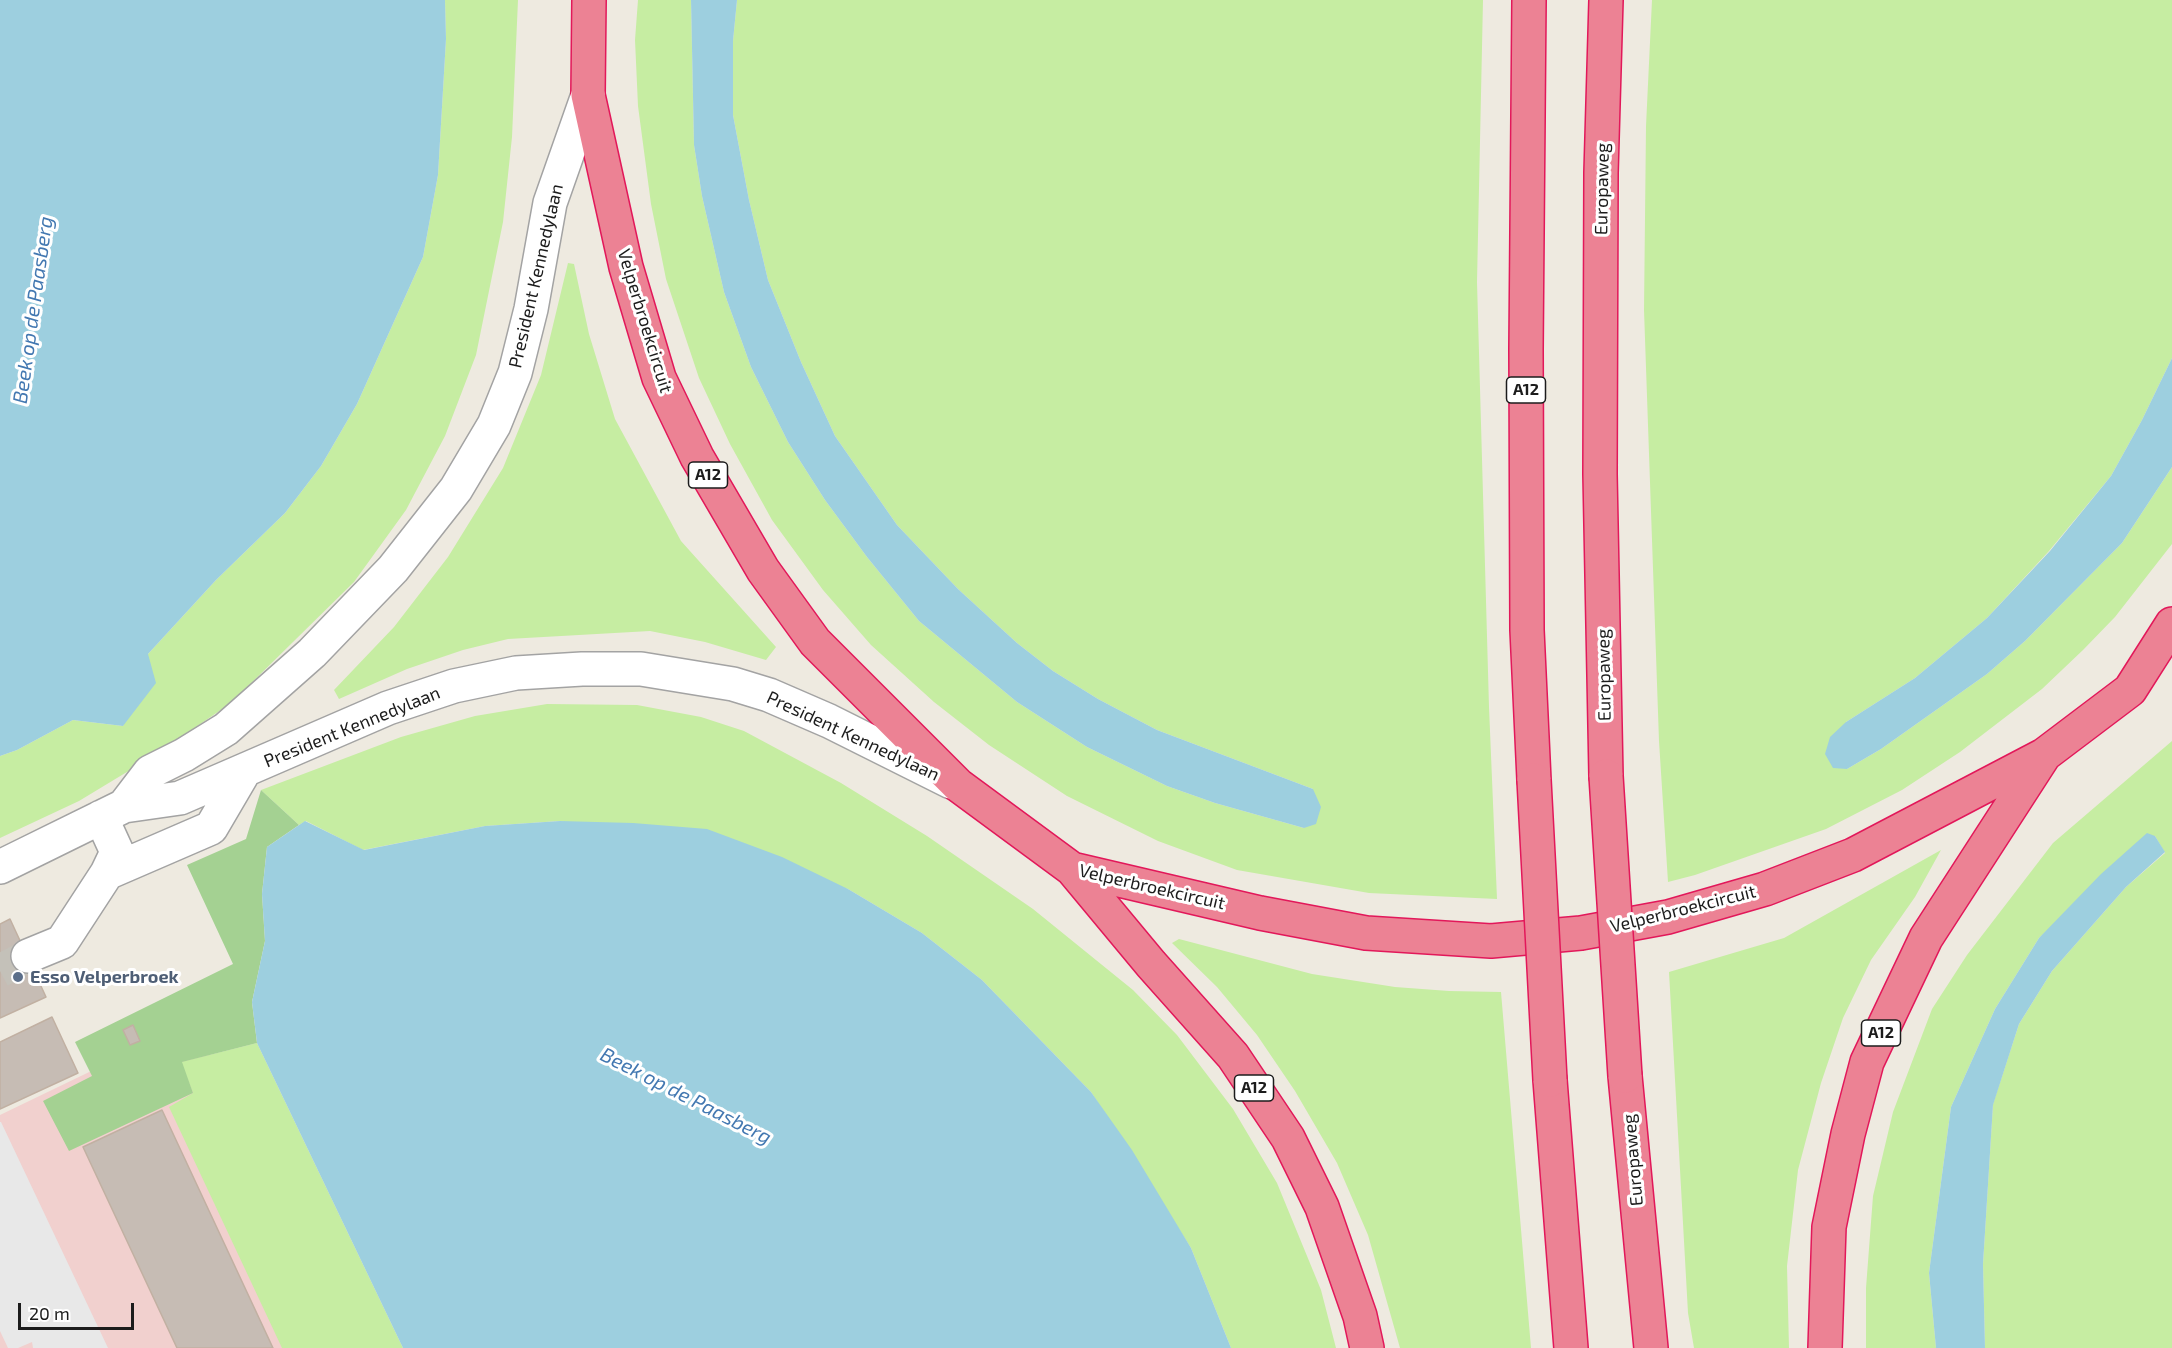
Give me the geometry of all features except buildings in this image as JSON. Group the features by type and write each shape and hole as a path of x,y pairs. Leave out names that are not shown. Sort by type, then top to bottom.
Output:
{"highway":[{"name":"Velperbroekcircuit","path":"589,0 588,95 626,267 659,378 698,457 763,570 815,642 958,785 1072,869 1260,913 1366,933 1491,941 1581,933 1668,917 1765,889 1853,855 2044,755 2130,690 2172,624"},
{"name":"A12","path":"1529,0 1526,326 1527,619 1550,1080 1571,1348"},
{"name":"Europaweg","path":"1606,0 1601,173 1600,474 1606,776 1625,1076 1651,1348"},
{"path":"2130,690 2172,668"},
{"name":"A12","path":"1825,1348 1829,1227 1848,1134 1868,1062 1926,938 2044,755"},
{"name":"A12","path":"1072,869 1151,964 1233,1056 1288,1138 1322,1207 1360,1316 1367,1348"}],"street":[{"name":"President Kennedylaan","path":"113,812 150,772 226,729 312,653 393,569 456,489 494,425 514,373 531,309 550,203 588,95"},
{"name":"President Kennedylaan","path":"0,867 113,812 180,798 388,708 454,686 516,673 582,669 641,669 733,684 769,696 829,722 958,785"},
{"path":"107,873 212,828 245,770"},
{"path":"27,956 62,942 107,873 117,852 113,812"}],"shaded area":[{"path":"195,1021 348,1348 0,1348 0,1115"},
{"path":"0,1122 108,1348 33,1348 32,1342 18,1348 8,1348 0,1331"}],"green space":[{"path":"445,0 518,0 512,137 503,222 476,355 445,436 406,510 354,582 231,703 155,755 79,801 0,838 0,756 17,750 73,720 123,726 148,654 216,580 285,513 321,466 357,404 423,257 438,175 446,39"},
{"path":"638,0 691,0 694,145 702,196 724,292 751,367 788,442 825,500 867,557 919,621 1017,702 1087,747 1167,786 1215,803 1304,828 1313,789 1157,730 1098,699 1053,671 1017,643 958,589 897,525 835,436 801,362 768,280 749,200 733,115 733,41 737,0 1483,0 1477,282 1497,899 1369,893 1237,870 1158,841 1067,796 989,745 934,702 871,645 823,590 772,520 730,444 699,378 666,279 651,204 638,106 635,40"},
{"path":"1652,0 2172,0 2172,358 2142,420 2111,476 2049,551 1987,618 1915,678 1846,722 1847,769 1881,749 1987,674 2025,641 2122,543 2172,467 2172,544 2115,617 2083,650 2042,689 1960,752 1902,790 1826,829 1695,875 1668,882 1659,741 1644,310 1646,126"},
{"path":"568,263 574,264 589,334 615,419 681,541 776,647 766,660 705,642 650,631 508,639 463,650 407,669 339,699 334,690 394,627 448,557 503,468 541,375"},
{"path":"547,704 637,705 701,717 744,731 841,783 927,836 1033,909 1133,990 1177,1035 1233,1109 1277,1183 1321,1290 1336,1348 1231,1348 1191,1248 1091,1092 982,980 922,933 848,889 560,821 485,826 363,850 306,821 299,825 261,790 401,737 475,716"},
{"path":"2172,741 2172,1348 1985,1348 1983,1264 1993,1104 2019,1024 2052,971 2126,887 2165,853 2155,836 2039,938 1995,1009 1951,1107 1929,1273 1936,1348 1866,1348 1866,1288 1873,1196 1893,1112 1932,1009 1967,955 2053,843"},
{"path":"261,790 299,825 267,847 262,894 265,941 252,1002 257,1043 182,1062 193,1093 69,1151 43,1101 92,1076 75,1042 233,964 187,865 246,839"},
{"path":"1941,850 1915,897 1871,960 1843,1018 1821,1083 1798,1170 1787,1266 1789,1348 1694,1348 1688,1313 1669,972 1784,938"},
{"path":"1179,939 1312,974 1395,987 1501,992 1531,1348 1400,1348 1368,1235 1337,1163 1295,1091 1257,1035 1217,987 1172,943"},
{"path":"257,1043 403,1348 282,1348 169,1107 193,1093 181,1062"}],"water":[{"name":"Beek op de Paasberg","path":"0,0 445,0 446,39 438,175 423,257 357,404 321,466 285,513 216,580 148,654 156,683 123,726 73,720 17,750 0,756"},
{"path":"691,0 737,0 733,41 733,115 749,200 768,280 801,362 835,436 897,525 958,589 1017,643 1053,671 1098,699 1157,730 1313,789 1321,807 1316,824 1304,828 1215,803 1167,786 1087,747 1017,702 919,621 867,557 825,500 788,442 751,367 724,292 702,196 694,145"},
{"path":"2172,358 2172,467 2122,543 2025,641 1987,674 1881,749 1847,769 1833,768 1825,754 1830,737 1846,722 1915,678 1987,618 2050,551 2111,476 2142,420"},
{"name":"Beek op de Paasberg","path":"305,821 364,850 485,826 560,821 633,823 707,829 782,857 848,889 922,933 982,980 1091,1092 1132,1150 1191,1248 1231,1348 403,1348 257,1043 252,1002 265,941 262,894 267,847"},
{"path":"2147,833 2155,836 2165,852 2126,887 2052,971 2019,1024 1993,1105 1983,1264 1985,1348 1936,1348 1929,1273 1951,1107 1995,1009 2039,938 2101,874"}],"tunnel":[{"path":"0,971 28,956"}],"place":[{"name":"Esso Velperbroek","path":"18,977"}]}
